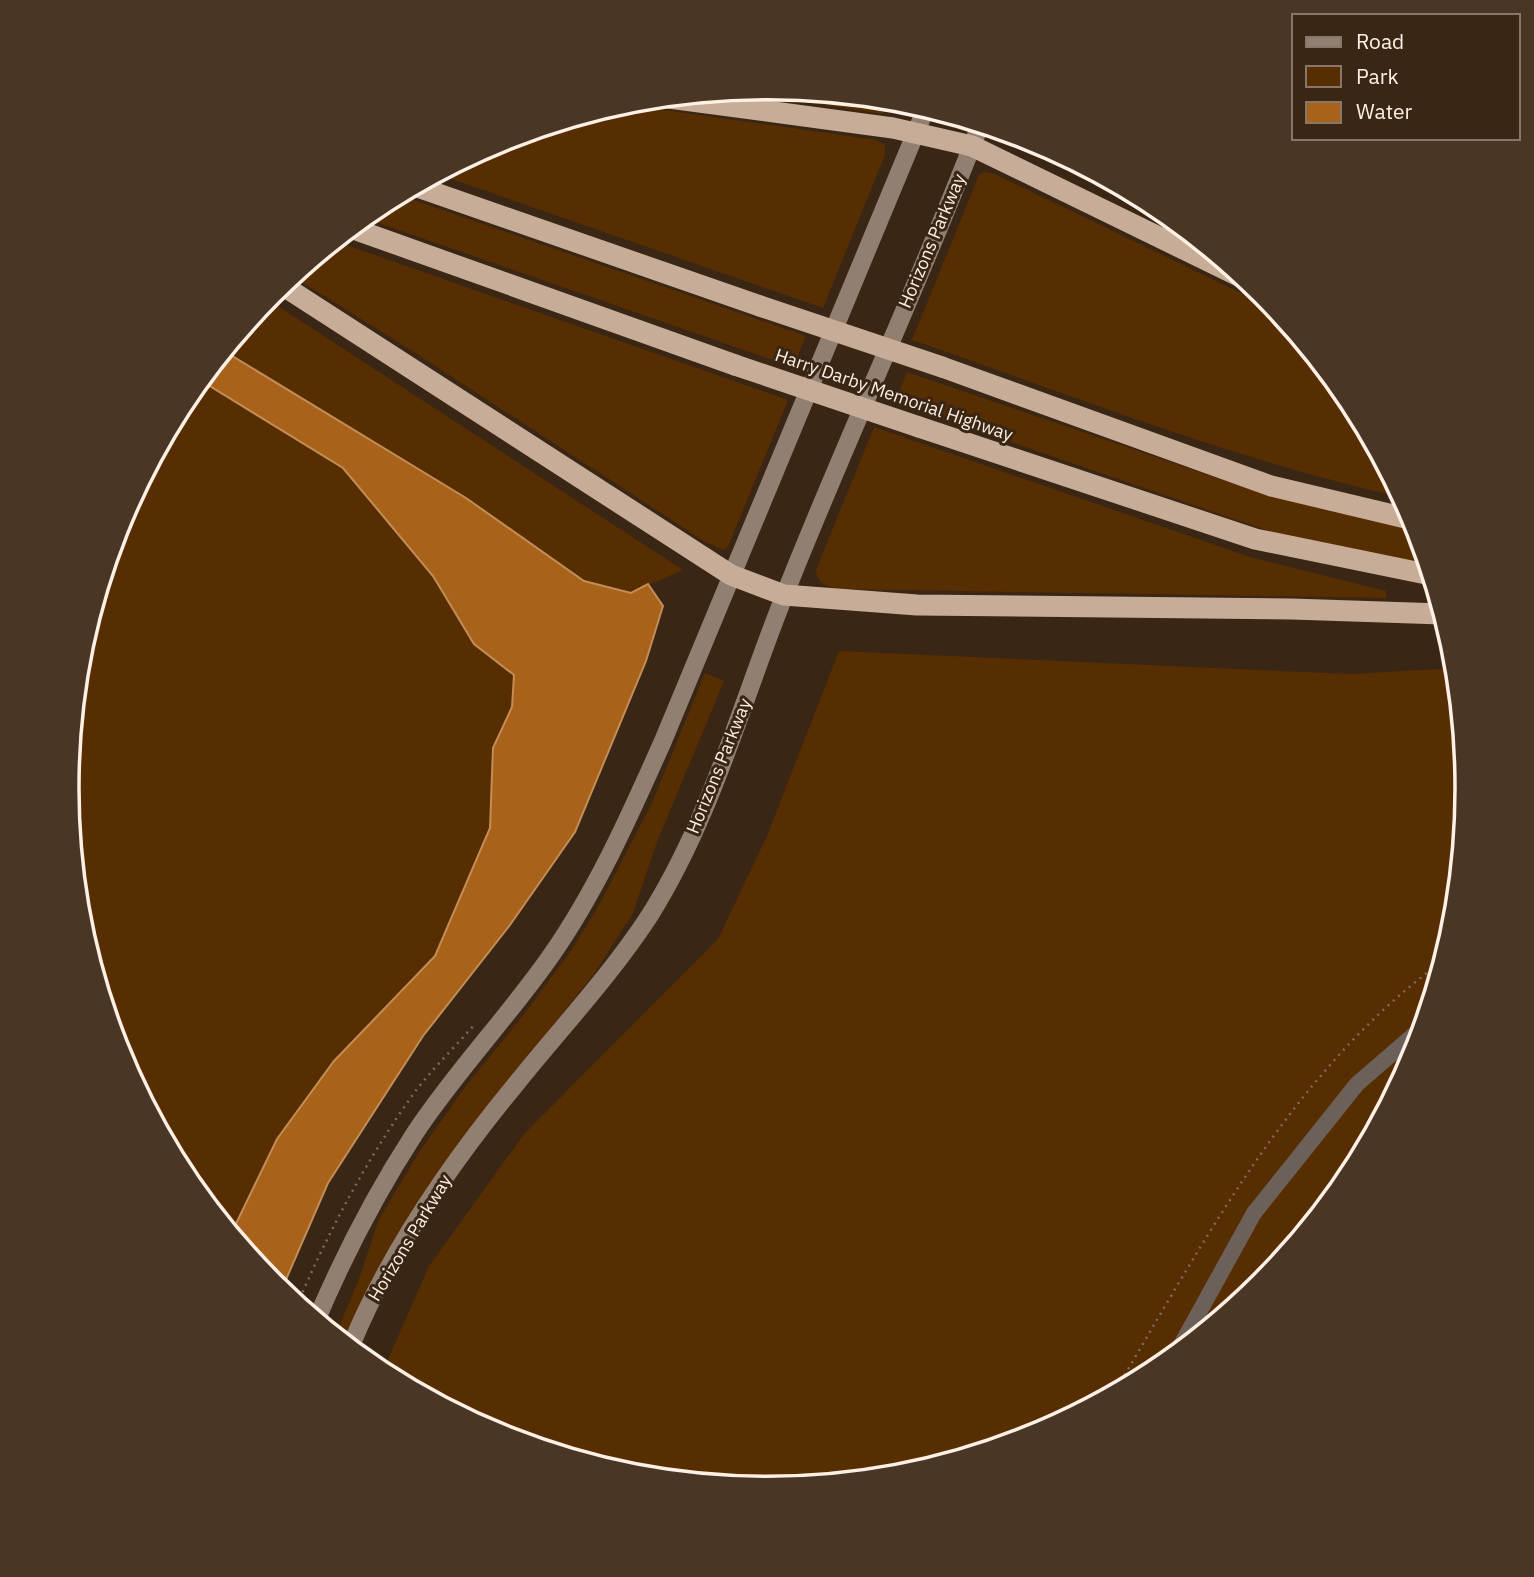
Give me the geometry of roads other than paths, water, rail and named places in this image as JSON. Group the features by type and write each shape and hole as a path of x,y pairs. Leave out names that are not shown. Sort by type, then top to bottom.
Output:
{"highway":[{"path":"707,103 916,133 971,146 1210,262"},
{"path":"427,190 942,367 1271,486 1399,516"},
{"name":"Harry Darby Memorial Highway","path":"362,232 735,365 1255,539 1421,573"},
{"path":"292,291 731,575 784,595 917,605 1433,614"}],"main road":[{"path":"320,1312 363,1218 415,1133 551,956 589,894 628,820 922,118"},
{"name":"Horizons Parkway","path":"354,1339 412,1228 463,1152 514,1086 603,980 651,914 690,840 723,762 784,595 976,133"}],"street":[{"path":"1189,1333 1254,1213 1357,1084 1407,1040"}],"water":[{"path":"232,356 466,498 584,581 631,593 648,584 663,606 646,661 575,832 510,925 423,1036 328,1183 286,1280 236,1225 277,1139 334,1061 435,956 490,828 493,748 512,707 514,675 474,644 433,576 343,468 210,386"}]}
